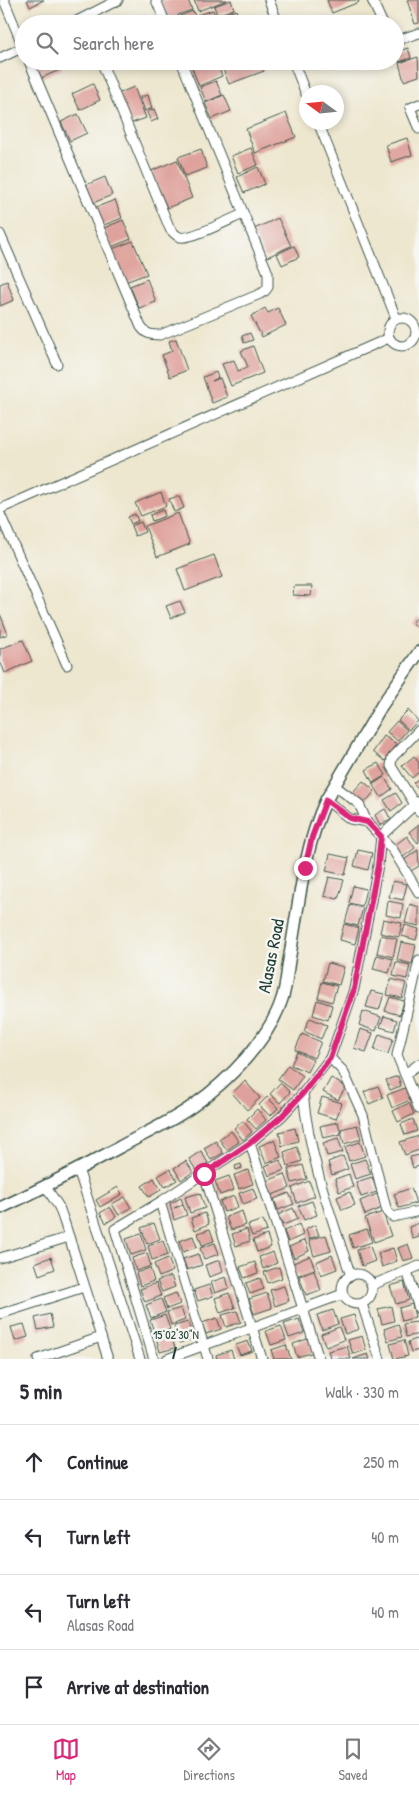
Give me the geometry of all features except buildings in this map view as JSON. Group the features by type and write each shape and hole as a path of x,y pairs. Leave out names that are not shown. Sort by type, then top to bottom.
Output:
{"street":[{"path":"4,0 15,28"},
{"path":"94,15 118,0"},
{"path":"156,0 162,15"},
{"path":"269,0 275,15"},
{"path":"372,0 379,15"},
{"path":"404,38 419,33"},
{"path":"0,58 15,51"},
{"path":"33,70 141,327 145,332 153,335 160,335 265,291 268,287 268,273 185,70"},
{"path":"105,70 170,229 179,237 190,237 243,214"},
{"path":"297,70 302,85"},
{"path":"419,104 410,108 419,129"},
{"path":"321,130 396,318"},
{"path":"0,234 57,364"},
{"path":"396,318 407,318 417,325 415,339 411,344 398,346 389,338 388,330 390,323 396,318"},
{"path":"0,509 389,338"},
{"path":"0,514 66,665"},
{"name":"Alasas Road","path":"0,1208 46,1187 193,1106 220,1084 249,1055 268,1030 282,999 312,837 326,800 382,705 419,652"},
{"path":"154,1359 115,1229 250,1143 282,1116 303,1093 330,1058 354,989 378,865 381,836 418,806 390,766 392,758 419,730"},
{"path":"335,786 359,804 367,822 393,850 419,893"},
{"path":"326,800 350,818 367,822"},
{"path":"419,960 397,1054 419,1109"},
{"path":"330,1058 343,1071 363,1115 387,1212 393,1217 419,1212"},
{"path":"406,1074 419,1064"},
{"path":"303,1093 306,1118 319,1179 351,1276"},
{"path":"250,1143 319,1359"},
{"path":"78,1169 140,1359"},
{"path":"204,1174 262,1359"},
{"path":"46,1187 59,1207 108,1359"},
{"path":"160,1202 208,1359"},
{"path":"0,1258 69,1237"},
{"path":"372,1285 419,1266"},
{"path":"407,1271 419,1308"},
{"path":"361,1275 366,1277 372,1285 369,1298 362,1304 350,1303 343,1294 346,1280 351,1276 361,1275"},
{"path":"0,1314 84,1287"},
{"path":"167,1359 343,1294"},
{"path":"362,1304 380,1359"},
{"path":"38,1359 101,1337"}],"route":[{"path":"204,1174 250,1143 282,1116 317,1076 330,1058 354,989 378,865 381,836 367,822 350,818 326,800 312,837 305,868"}]}
